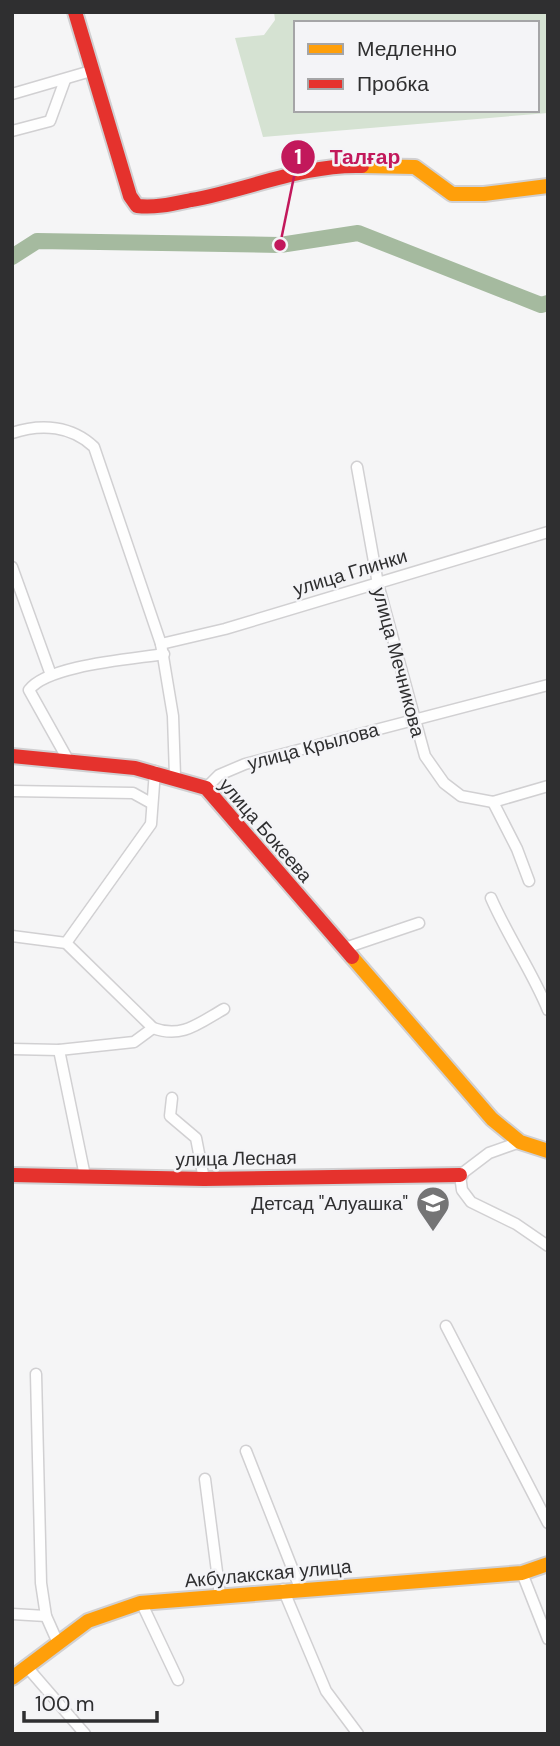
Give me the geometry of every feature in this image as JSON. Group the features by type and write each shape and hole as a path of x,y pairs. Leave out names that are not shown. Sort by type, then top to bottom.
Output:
{"street":[{"path":"75,12 130,197 137,206 152,208 209,197 332,165 415,167 452,194 484,194 548,186"},
{"path":"12,94 91,71"},
{"path":"12,131 50,121 65,80"},
{"path":"12,433 25,429 56,428 80,434 94,447 162,649 173,716 175,776 67,758 12,756"},
{"name":"улица Мечникова","path":"357,467 378,584 425,756 444,783 461,796 493,802 548,786"},
{"name":"улица Глинки","path":"51,675 162,649 548,532"},
{"path":"12,566 51,675 34,682 29,690 67,758"},
{"name":"улица Крылова","path":"206,788 219,775 244,764 548,684"},
{"path":"66,943 151,824 155,771"},
{"name":"улица Бокеева","path":"175,776 206,788 492,1119 520,1142"},
{"path":"12,791 133,793 151,803"},
{"path":"493,802 517,849 529,881"},
{"path":"491,898 548,1010"},
{"path":"345,948 419,923"},
{"path":"12,936 66,943 153,1028 167,1034 184,1032 224,1009"},
{"path":"12,1049 59,1050 134,1042 153,1028"},
{"path":"59,1050 85,1176"},
{"path":"172,1098 170,1116 198,1142 204,1179"},
{"path":"548,1151 520,1142 489,1153 460,1175 462,1189 471,1202 516,1224 548,1246"},
{"name":"улица Лесная","path":"12,1175 204,1179 460,1175"},
{"path":"446,1326 548,1523"},
{"path":"36,1374 41,1583 46,1616 58,1643"},
{"path":"246,1451 300,1588"},
{"path":"205,1479 220,1595"},
{"name":"Акбулакская улица","path":"12,1678 101,1614 142,1604 283,1589 522,1573 548,1564"},
{"path":"522,1573 548,1639"},
{"path":"283,1589 326,1691 358,1734"},
{"path":"142,1604 178,1679"},
{"path":"12,1614 46,1616"},
{"path":"27,1667 85,1734"}],"green space":[{"path":"274,12 548,12 548,113 263,137 235,38 264,35 275,20"}],"waterway":[{"path":"12,257 37,241 280,245 358,233 541,305 548,303"}],"traffic: slow":[{"path":"362,166 415,167 452,194 484,194 548,186"},
{"path":"352,957 492,1119 520,1142 548,1151"},
{"path":"12,1678 88,1621 140,1603 522,1573 548,1564"}],"traffic: jam":[{"path":"75,12 130,196 137,206 157,206 212,196 319,169 362,166"},
{"path":"12,756 135,768 206,788 352,957"},
{"path":"12,1175 204,1179 460,1175"}],"place":[{"name":"Талғар","path":"280,245"},
{"name":"Детсад \"Алуашка\"","path":"433,1233"}]}
